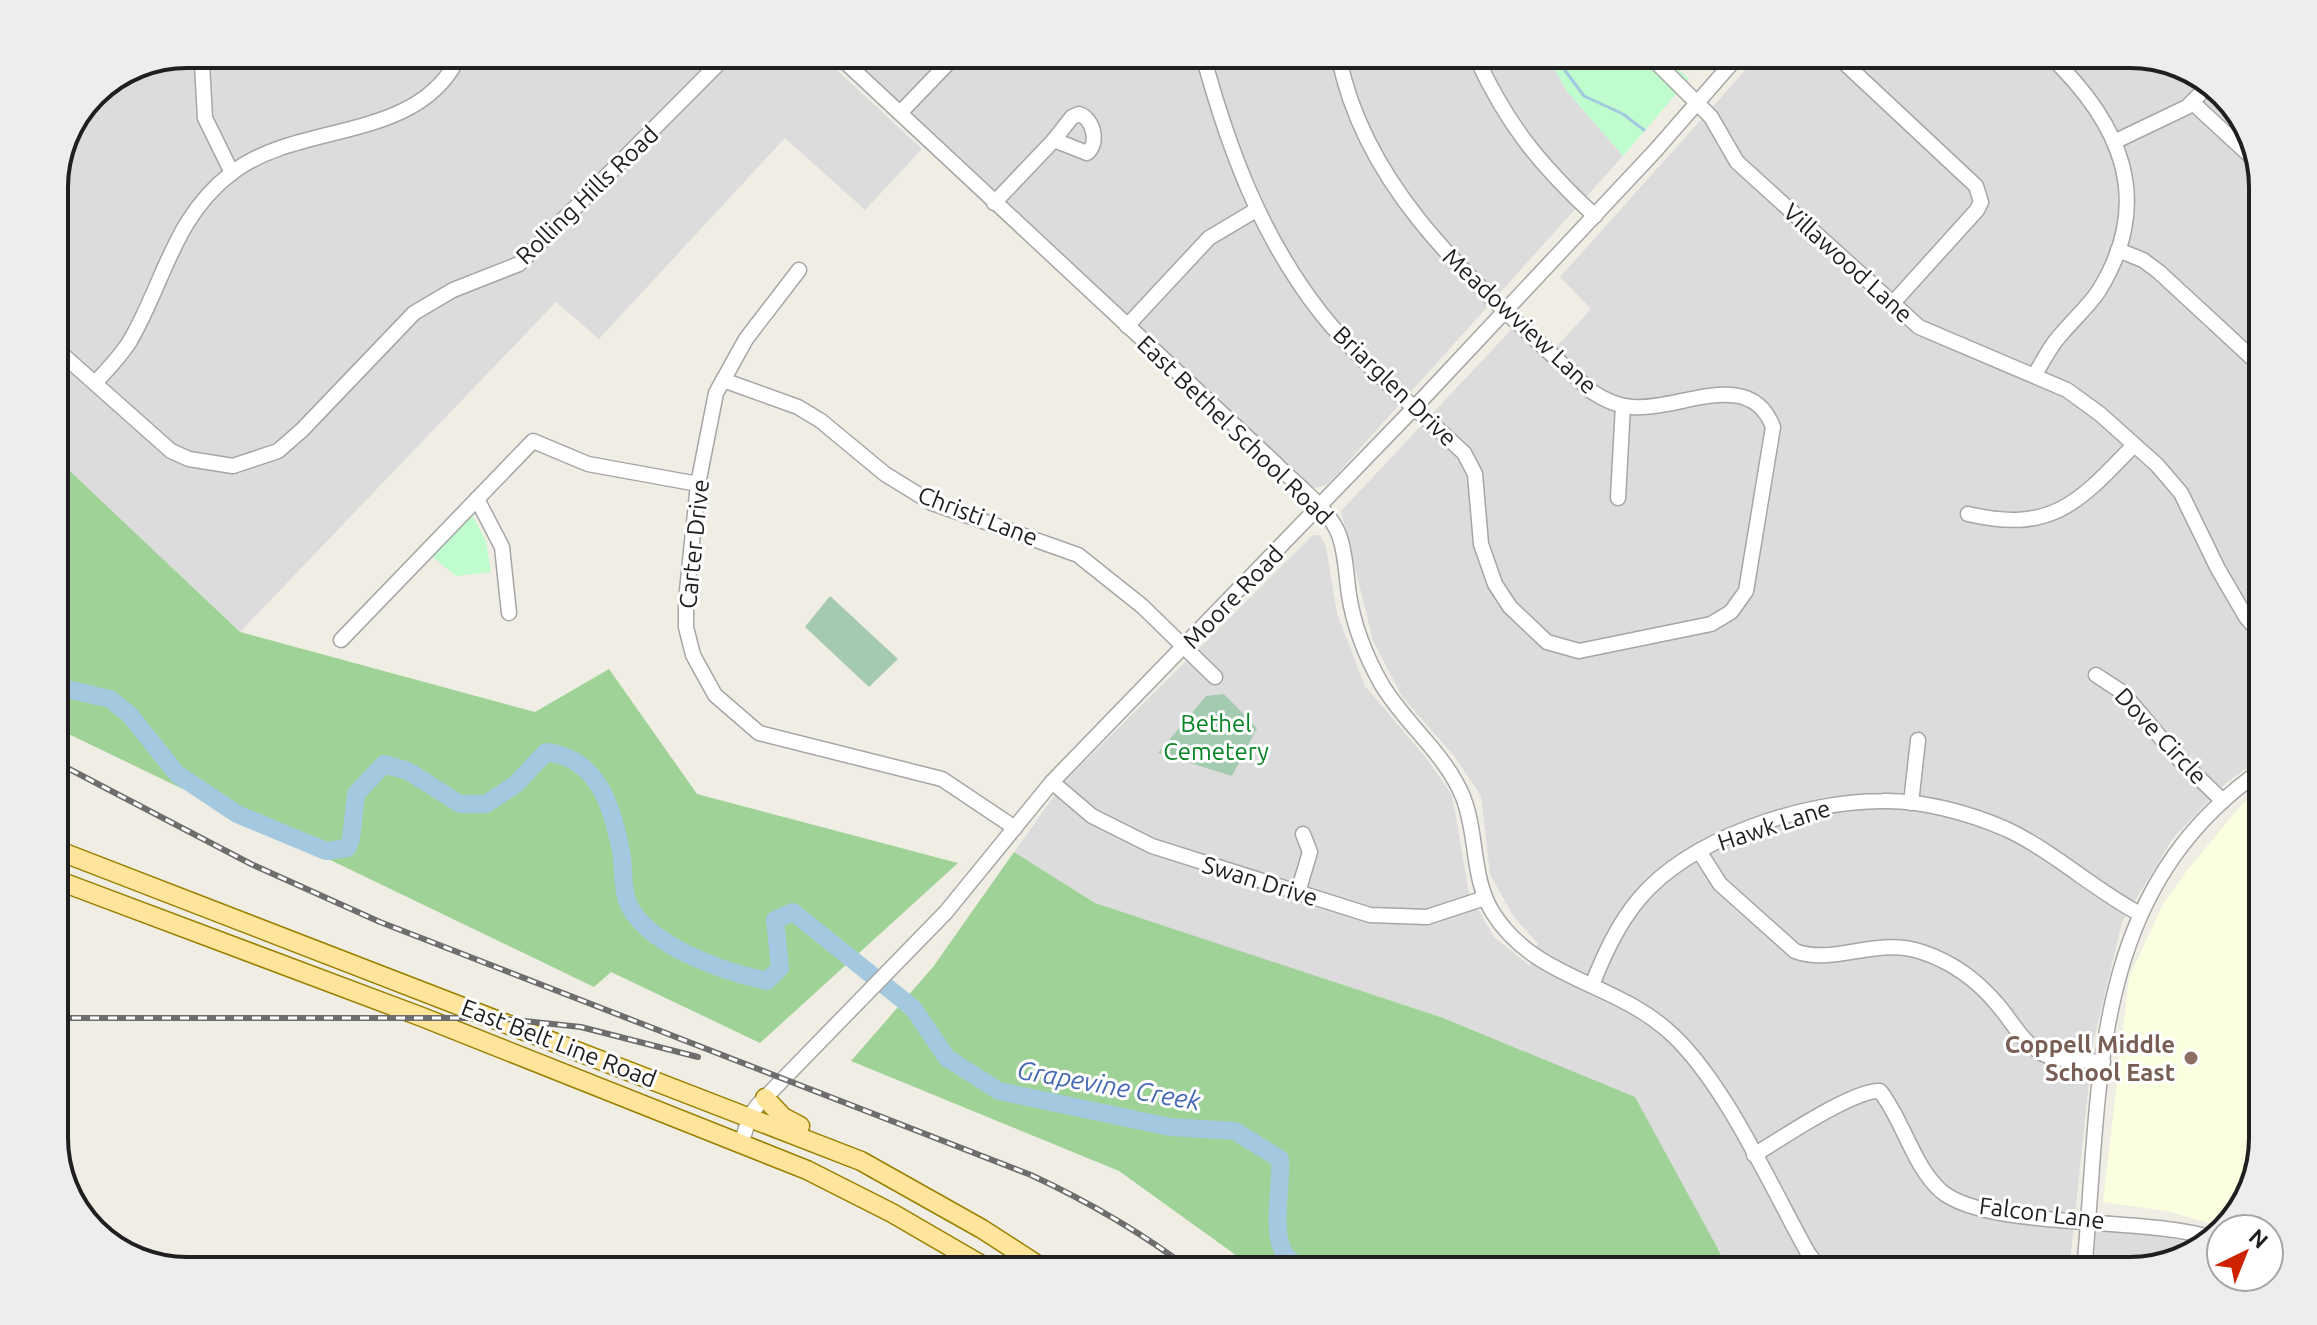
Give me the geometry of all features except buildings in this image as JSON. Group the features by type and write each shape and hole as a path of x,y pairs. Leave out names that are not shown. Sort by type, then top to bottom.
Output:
{"main road":[{"name":"East Belt Line Road","path":"68,854 861,1161 1025,1257"},
{"name":"East Belt Line Road","path":"68,884 807,1170 892,1213 968,1257"},
{"path":"240,949 251,923"},
{"path":"765,1098 783,1117 834,1140 861,1161"}],"street":[{"path":"202,68 205,118 232,173"},
{"path":"95,383 130,340 186,220 232,173 277,148 390,116 418,103 452,68"},
{"name":"Rolling Hills Road","path":"68,359 171,451 189,459 233,466 264,458 302,430 414,313 453,290 519,264 714,68"},
{"name":"East Bethel School Road","path":"852,68 1319,507 1339,533 1354,620 1369,660 1404,716 1455,777 1466,805 1479,884 1506,931 1544,964 1639,1008 1684,1045 1706,1073 1811,1257"},
{"path":"900,113 943,68"},
{"name":"Briarglen Drive","path":"1206,68 1224,134 1256,210 1321,313 1464,453 1472,465 1477,485 1481,544 1495,584 1510,607 1547,642 1579,651 1711,624 1731,612 1746,591"},
{"name":"Meadowview Lane","path":"1342,68 1359,120 1396,189 1458,266 1591,391 1623,406 1635,408 1734,394 1754,399 1768,413 1773,427 1746,591"},
{"path":"1481,68 1501,109 1521,140 1547,171 1595,216"},
{"name":"Villawood Lane","path":"1662,68 1717,125 1737,162 1919,327 2067,390 2134,445 2181,493 2225,581 2249,616"},
{"name":"Moore Road","path":"741,1144 750,1116 765,1098 946,912 1052,782 1506,311 1728,68"},
{"path":"1850,68 1976,186 1980,194 1977,210 1892,304"},
{"path":"2035,374 2055,341 2096,295 2118,250 2125,222 2126,192 2116,141 2082,87 2062,68"},
{"path":"2116,141 2193,103 2202,93"},
{"path":"2193,103 2243,149"},
{"path":"994,203 1054,140"},
{"path":"1127,326 1209,238 1256,210"},
{"path":"2118,250 2143,260 2159,272 2249,355"},
{"name":"Carter Drive","path":"799,270 746,339 716,393 698,484 686,627 693,655 715,695 759,733 942,779 1015,828"},
{"name":"Christi Lane","path":"723,380 798,407 821,421 885,474 932,503 1078,555 1185,646 1215,677"},
{"path":"1618,498 1623,406"},
{"path":"341,640 533,441 588,464 698,484"},
{"path":"1968,514 1998,521 2064,510 2086,495 2134,445"},
{"path":"477,499 502,547 509,613"},
{"name":"Dove Circle","path":"2096,675 2122,692 2177,757 2223,801"},
{"path":"1911,803 1918,740"},
{"path":"2085,1257 2109,1008 2120,962 2140,914 2174,854 2223,801 2249,780"},
{"name":"Swan Drive","path":"1052,782 1092,816 1138,840 1370,915 1404,918 1452,912 1485,898"},
{"name":"Hawk Lane","path":"1592,985 1603,956 1639,899 1699,851 1798,812 1837,804 1911,803 1963,814 2007,830 2052,857 2099,892 2140,914"},
{"path":"1298,892 1310,852 1303,834"},
{"path":"1699,851 1720,884 1795,951 1809,956 1877,947 1921,951 1958,968 1979,985 2023,1039 2037,1049 2049,1056 2103,1062"},
{"name":"Falcon Lane","path":"1754,1155 1829,1110 1870,1090 1880,1091 1941,1190 1988,1212 2164,1226 2198,1235"}],"shaded area":[{"path":"187,68 835,68 922,149 865,210 785,138 599,339 556,302 240,632 68,469 68,179 80,134 93,115 121,88 141,77 164,70"},
{"path":"861,68 1554,68 1566,90 1623,156 1328,484 1309,490"},
{"path":"1747,68 2146,69 2190,84 2214,103 2233,127 2243,149 2249,179 2249,767 2226,783 2173,838 2122,922 2093,1044 2070,1257 1723,1257 1719,1249 1192,938 1095,903 1014,852 1064,782 1313,535 1320,535 1326,546 1337,613 1365,686 1427,759 1452,795 1469,893 1494,937 1530,966 1538,944 1513,916 1490,874 1481,796 1455,757 1403,698 1373,641 1341,511 1524,316 1557,346 1591,309 1560,277"},
{"name":"Coppell Middle School East","path":"2249,799 2248,1154 2233,1198 2222,1213 2205,1213 2205,1222 2166,1211 2103,1202 2129,978 2163,904 2186,872"},
{"path":"2123,1227 2188,1242 2146,1256 2089,1257 2092,1230"}],"green space":[{"path":"1554,68 1677,68 1689,79 1623,156 1566,90"},
{"path":"68,469 240,632 535,712 609,669 697,794 958,863 760,1043 611,972 594,987 68,734"},
{"path":"468,507 486,541 491,572 456,576 425,551"},
{"path":"830,596 898,659 869,687 805,627"},
{"name":"Bethel Cemetery","path":"1224,694 1257,728 1232,776 1158,753 1206,696"},
{"path":"1014,852 1095,903 1443,1018 1635,1097 1722,1257 1237,1257 1119,1171 851,1061 933,967"}],"waterway":[{"path":"1563,68 1584,96 1623,114 1644,130"},
{"name":"Grapevine Creek","path":"68,689 110,699 129,714 177,774 237,814 326,851 347,848 351,839 356,794 384,764 408,771 460,804 486,804 516,784 546,752 564,756 590,774 600,787 613,817 627,900 636,916 667,943 708,963 767,981 780,968 775,920 793,912 913,1008 947,1058 999,1091 1170,1127 1235,1131 1280,1159 1278,1232 1288,1257"}],"railway":[{"path":"68,768 251,864 380,922 1031,1175 1114,1218 1172,1257"},
{"path":"68,1018 496,1018 581,1027 698,1057"}],"place":[{"name":"Coppell Middle School East","path":"2191,1058"}]}
